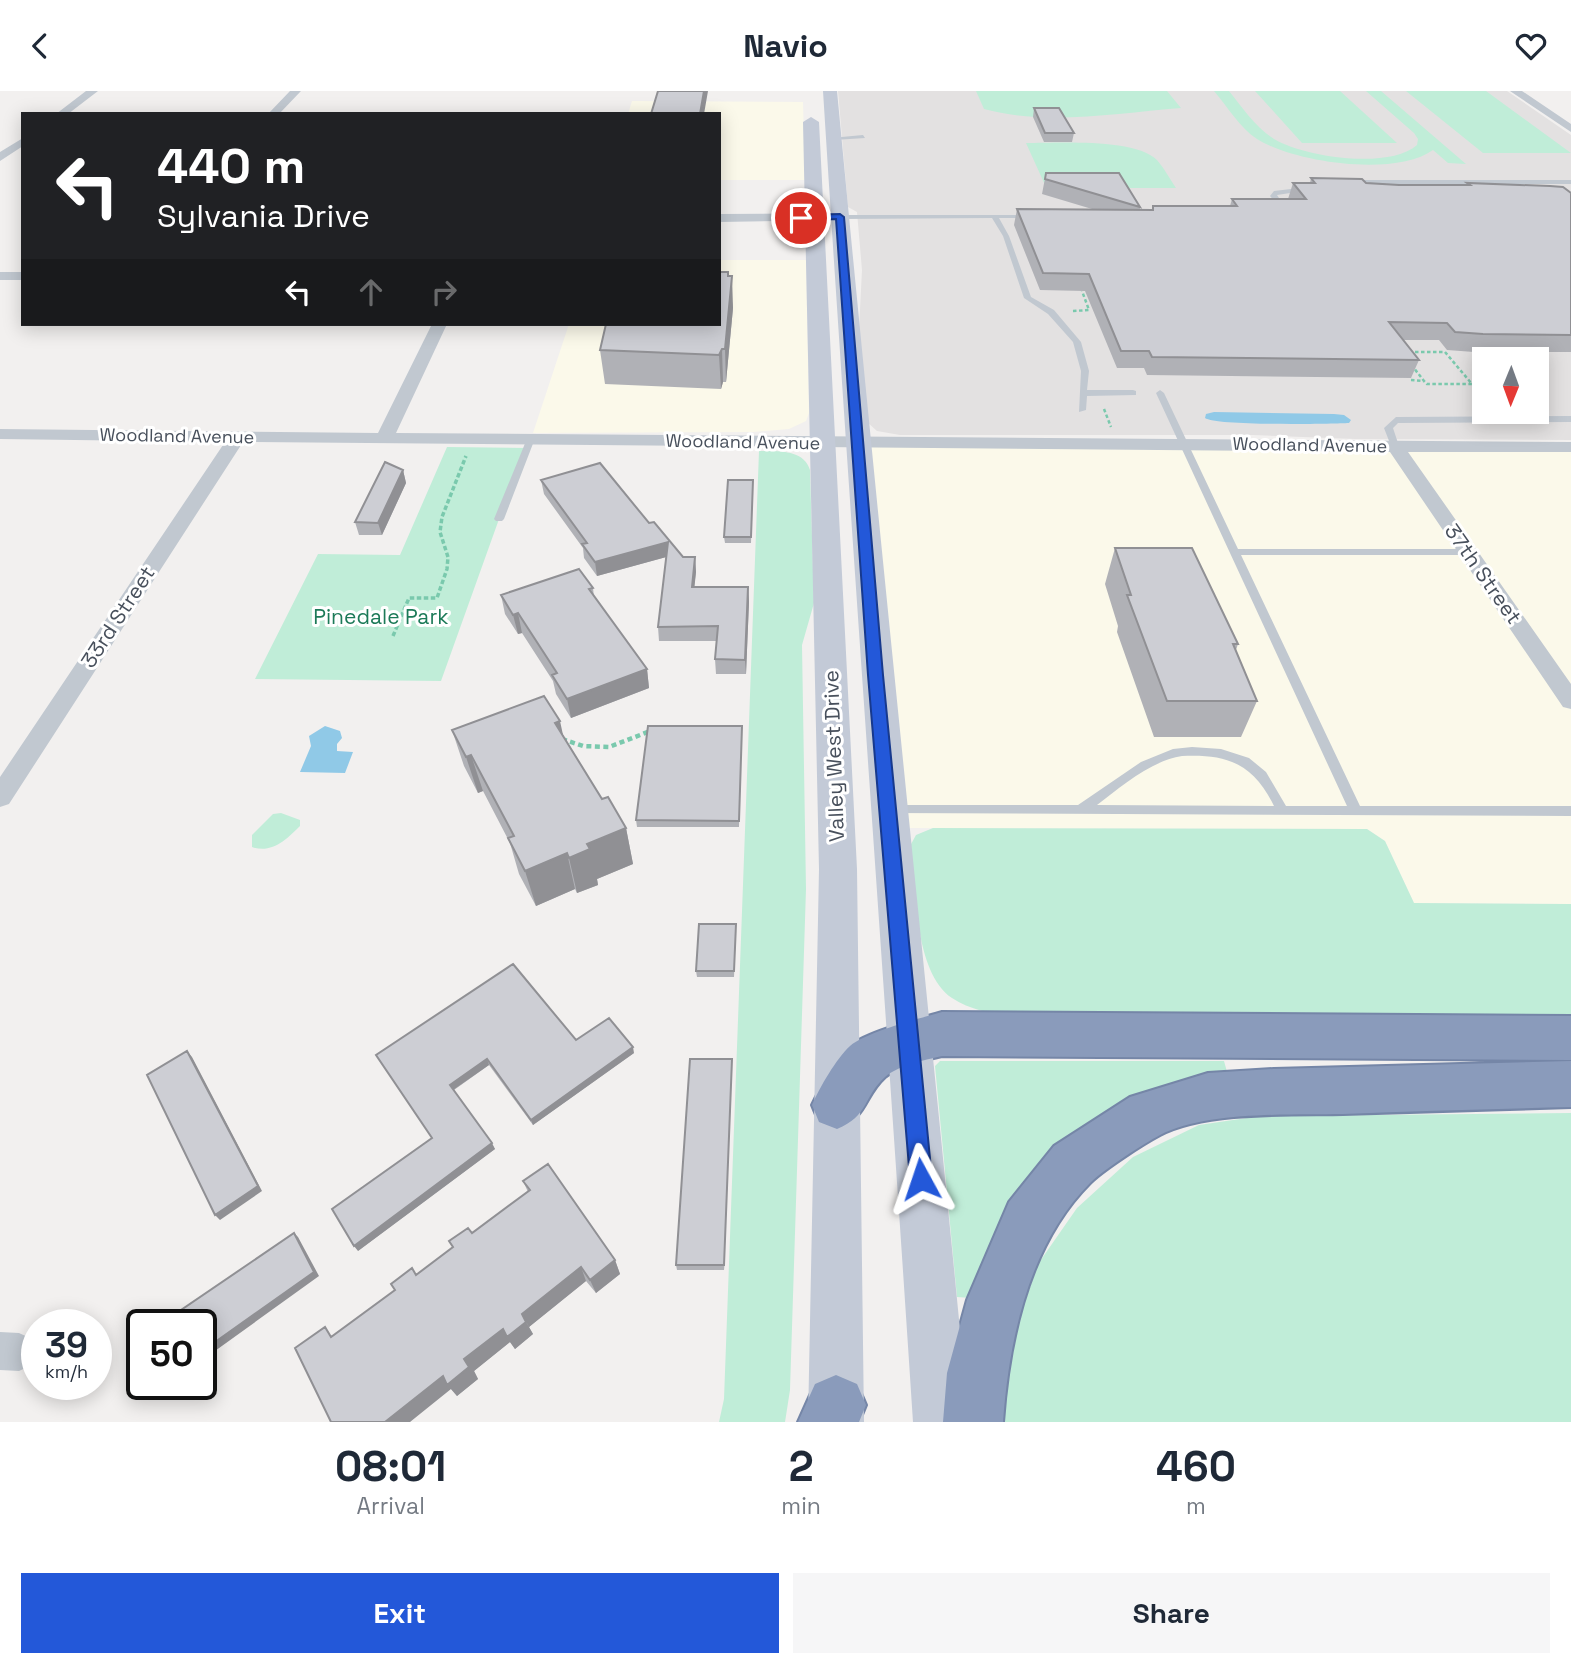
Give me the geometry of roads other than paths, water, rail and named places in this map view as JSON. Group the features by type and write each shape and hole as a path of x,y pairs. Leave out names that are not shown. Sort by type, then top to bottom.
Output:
{"highway":[{"path":"838,1105 868,1061 910,1042 942,1034 1571,1038"},
{"path":"973,1422 977,1373 995,1300 1028,1221 1072,1164 1148,1114 1208,1097 1261,1093 1571,1084"}],"main road":[{"name":"Valley West Drive","path":"830,91 840,217 838,1105 833,1416"},
{"name":"Valley West Drive","path":"810,102 813,218 839,443 887,810 910,1042 942,1422"}],"street":[{"path":"64,112 93,91"},
{"path":"275,112 296,91"},
{"path":"1515,91 1571,129"},
{"path":"0,157 21,142"},
{"path":"721,218 840,217"},
{"path":"0,276 21,276"},
{"path":"384,439 438,326"},
{"name":"Woodland Avenue","path":"0,434 530,441 1571,447"},
{"name":"33rd Street","path":"0,797 237,437"},
{"name":"37th Street","path":"1395,446 1571,701"}],"lane":[{"path":"834,138 863,137"},
{"path":"1340,183 1370,180 1571,182"},
{"path":"1271,211 1284,211 1273,196 1274,193 1315,188"},
{"path":"1002,207 1004,217"},
{"path":"840,217 1042,215"},
{"path":"995,217 1006,236 1028,298 1051,312 1077,342 1085,371 1082,410"},
{"path":"1083,393 1133,393"},
{"path":"1160,393 1356,811"},
{"path":"1395,446 1388,428 1396,421 1571,419"},
{"path":"499,519 530,441"},
{"path":"1235,552 1468,552"},
{"path":"1080,810 1157,760 1171,753 1193,752 1218,753 1252,764 1264,775 1282,810"},
{"path":"887,810 1571,811"}],"water":[{"path":"1206,414 1334,414 1344,415 1351,420 1349,423 1274,424 1214,421 1205,418"},
{"path":"325,726 340,731 342,738 337,744 337,751 353,752 345,773 300,772 311,746 309,736"}],"park label":[{"name":"Pinedale Park","path":"381,617"}]}
